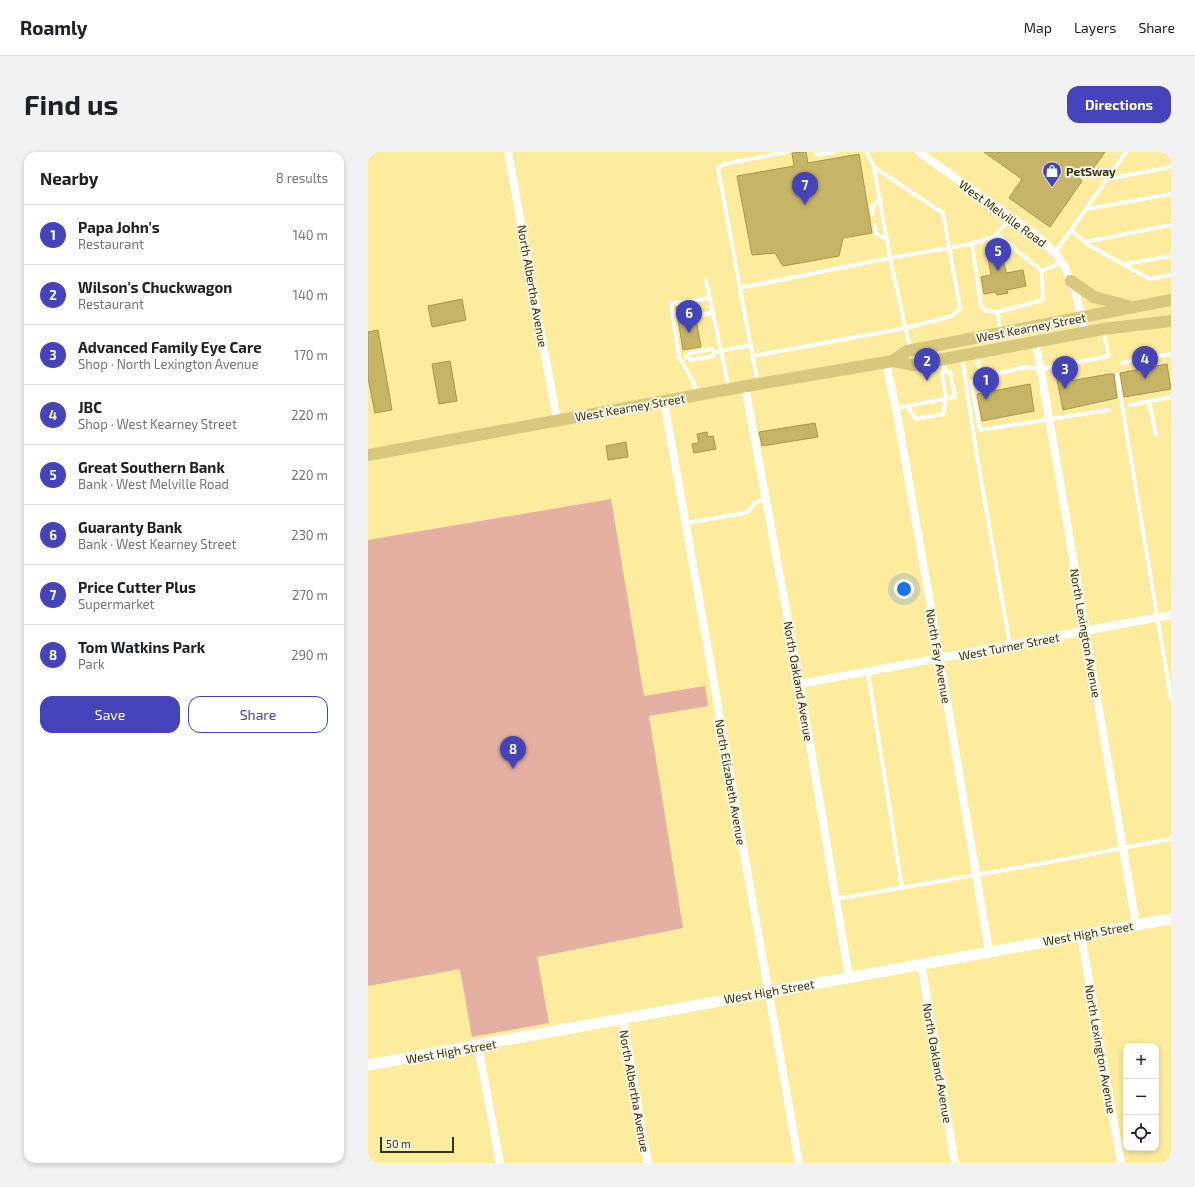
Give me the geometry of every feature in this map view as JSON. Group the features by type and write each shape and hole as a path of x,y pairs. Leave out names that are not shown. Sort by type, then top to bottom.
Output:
{"main road":[{"path":"1071,281 1094,297 1133,308"},
{"name":"West Kearney Street","path":"890,362 911,351 1171,300"},
{"name":"West Kearney Street","path":"368,455 745,386 890,362 912,365 944,365 978,352 1103,329 1171,321"}],"street":[{"name":"North Albertha Avenue","path":"508,152 557,420"},
{"name":"West Melville Road","path":"919,152 1035,234 1055,253 1062,262 1071,281 1085,332"},
{"name":"North Lexington Avenue","path":"1036,342 1136,924"},
{"name":"North Fay Avenue","path":"890,362 896,408 989,951"},
{"name":"North Oakland Avenue","path":"745,386 800,684 849,977"},
{"name":"North Elizabeth Avenue","path":"664,401 799,1163"},
{"name":"West Turner Street","path":"800,684 1171,615"},
{"name":"West High Street","path":"368,1065 623,1020 920,963 1171,919"},
{"name":"North Lexington Avenue","path":"1081,934 1121,1163"},
{"name":"North Oakland Avenue","path":"920,963 955,1163"},
{"name":"North Albertha Avenue","path":"623,1020 648,1163"},
{"path":"478,1046 500,1163"}],"lane":[{"path":"758,384 718,168 724,164 787,152"},
{"path":"816,155 834,152"},
{"path":"867,152 874,168 881,199 890,258 911,351"},
{"path":"1055,253 1126,152"},
{"path":"1108,179 1171,167"},
{"path":"753,356 906,328 952,316 960,308 951,248 943,213 874,168"},
{"path":"1086,209 1171,194"},
{"path":"872,214 872,206 881,199"},
{"path":"740,288 972,243 994,237 1011,218"},
{"path":"875,225 876,234 888,240"},
{"path":"1085,242 1171,225"},
{"path":"1072,230 1085,242 1150,279 1171,275"},
{"path":"972,243 981,306 986,311 998,312 1043,300 1042,271 997,234"},
{"path":"1123,264 1171,256"},
{"path":"1042,271 1062,262"},
{"path":"706,280 720,351 727,372 729,389"},
{"path":"698,395 692,379 679,358 675,319 671,304 709,298"},
{"path":"998,312 1000,333"},
{"path":"695,316 712,313"},
{"path":"1103,329 1109,356 1041,369 1027,367 980,377 971,382 980,430 1109,410"},
{"path":"686,357 691,360 713,356 715,352 751,345"},
{"path":"679,358 686,357 690,353 712,349 715,352"},
{"path":"978,352 980,377"},
{"path":"1122,362 1171,355"},
{"path":"963,363 978,465 1011,645"},
{"path":"896,408 954,397 950,372 944,365"},
{"path":"907,406 916,419 943,414 946,399 942,373 944,365"},
{"path":"1116,375 1171,699"},
{"path":"1130,405 1171,397"},
{"path":"1149,401 1156,435"},
{"path":"686,523 745,513 749,511 754,503 766,499"},
{"path":"868,672 902,887"},
{"path":"836,899 1171,839"}],"shaded area":[{"path":"611,499 644,696 705,686 708,706 649,716 683,928 537,957 549,1023 472,1037 460,969 368,986 368,540"}],"building":[{"path":"806,152 808,163 859,154 872,233 843,238 839,256 783,266 775,253 752,255 737,176 794,166 792,153"},
{"path":"984,152 1105,152 1092,170 1087,166 1079,178 1082,181 1050,227 1009,198 1022,179"},
{"path":"1002,250 1006,273 1023,270 1026,286 1007,290 1008,293 997,295 996,292 984,294 981,277 991,275 987,253"},
{"path":"462,299 466,320 432,327 428,306"},
{"path":"693,304 695,312 692,317 696,319 701,347 683,350 676,307"},
{"path":"378,330 392,410 375,413 368,378 368,332"},
{"path":"450,361 457,401 439,404 432,364"},
{"path":"1167,364 1171,389 1124,397 1120,373"},
{"path":"1114,374 1117,398 1063,410 1057,380 1069,378 1070,381"},
{"path":"1030,384 1034,411 982,421 977,394"},
{"path":"815,423 818,437 762,446 759,432"},
{"path":"707,432 708,437 713,436 716,449 694,453 692,444 699,443 697,434"},
{"path":"626,442 628,457 608,460 606,446"}],"place":[{"name":"PetSway","path":"1052,188"},
{"name":"Price Cutter Plus","path":"805,205"},
{"name":"Great Southern Bank","path":"998,271"},
{"name":"Guaranty Bank","path":"689,333"},
{"name":"JBC","path":"1145,379"},
{"name":"Wilson's Chuckwagon","path":"927,381"},
{"name":"Advanced Family Eye Care","path":"1065,389"},
{"name":"Papa John's","path":"986,400"},
{"name":"Tom Watkins Park","path":"513,769"}]}
